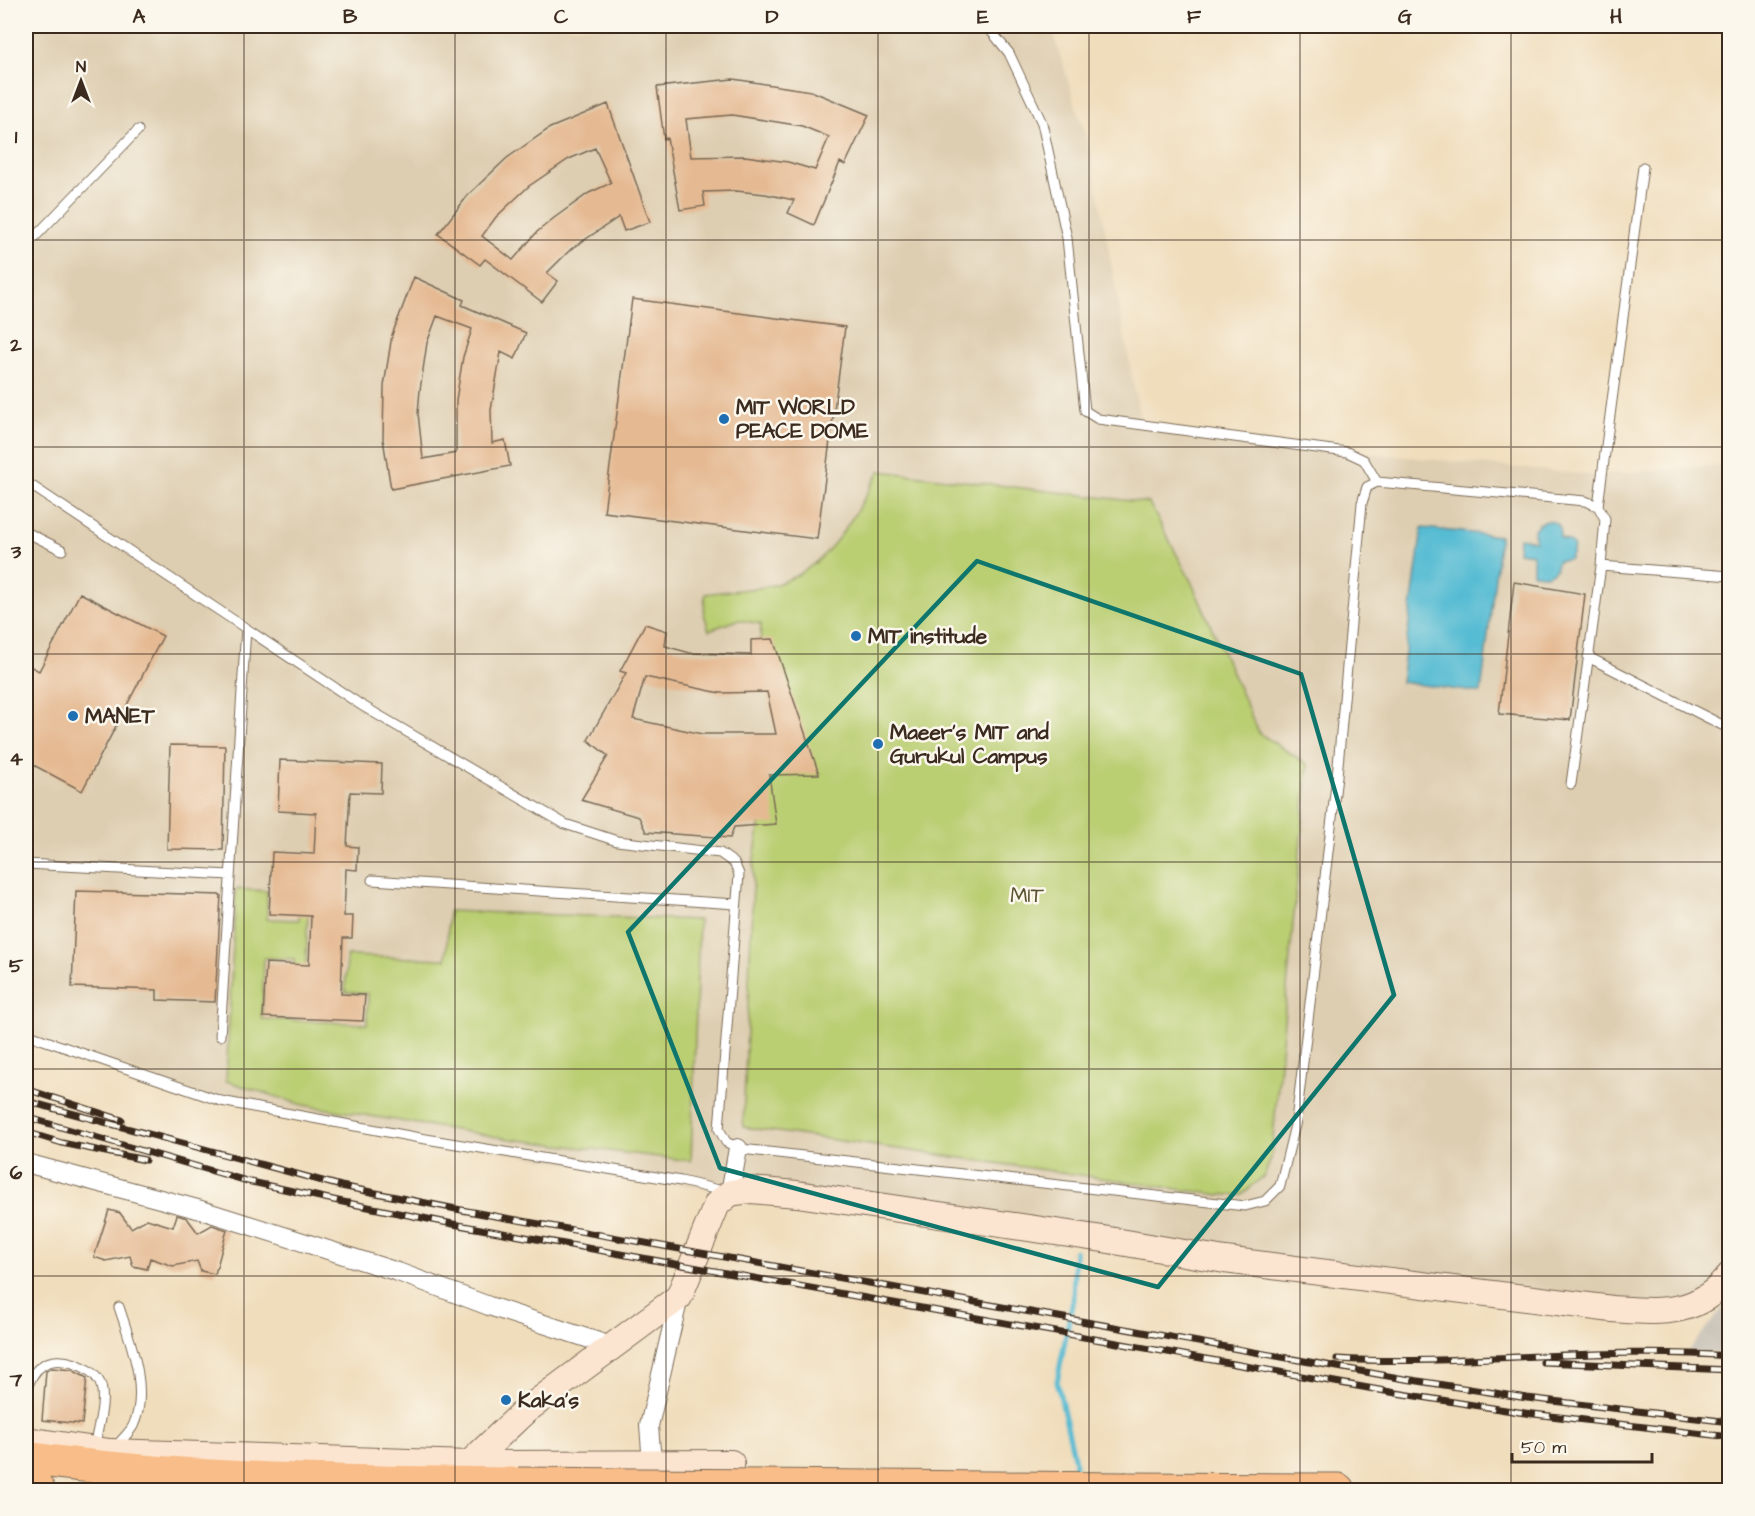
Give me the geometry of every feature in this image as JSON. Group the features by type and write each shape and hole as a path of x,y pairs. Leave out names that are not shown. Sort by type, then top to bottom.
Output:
{"highway":[{"path":"26,1458 99,1458 196,1476 311,1482 462,1479 518,1484 1338,1491"},
{"path":"26,1489 38,1491"}],"street":[{"path":"652,1463 649,1426 679,1297 717,1204 730,1192 738,1148"},
{"path":"26,1163 201,1210 398,1272 489,1306 614,1347"},
{"path":"730,1192 751,1190 797,1194 1091,1237 1225,1260 1611,1309 1661,1312 1684,1308 1707,1297 1730,1275"},
{"path":"462,1479 525,1411 679,1297"},
{"path":"26,1440 99,1458"},
{"path":"462,1479 652,1463 731,1463 732,1491"}],"lane":[{"path":"987,26 1009,53 1042,123 1067,238 1085,411 1098,418 1347,452 1364,460 1377,482"},
{"path":"26,246 138,130"},
{"path":"1571,784 1601,566 1605,519 1598,506 1643,167"},
{"path":"26,482 361,705 565,824 617,841 720,853 734,863 739,874 719,1129 726,1142 738,1148 1245,1206 1265,1201 1280,1186 1296,1121 1337,776 1362,502 1367,487 1377,482 1585,501 1598,506"},
{"path":"26,531 62,550"},
{"path":"1601,566 1730,576"},
{"path":"220,1036 246,628"},
{"path":"1588,657 1730,729"},
{"path":"26,864 230,876"},
{"path":"372,880 736,904"},
{"path":"26,1034 221,1101 420,1138 681,1181 730,1192"},
{"path":"99,1458 133,1426 139,1401 137,1370 119,1307"},
{"path":"26,1392 30,1378 43,1365 51,1361 81,1364 93,1371 101,1385 99,1458"}],"highlighted area":[{"path":"977,561 1301,674 1394,995 1158,1287 720,1168 628,932"}],"shaded area":[{"name":"Maeer's MIT and Gurukul Campus","path":"26,26 1051,26 1091,154 1141,424 1308,447 1590,475 1729,465 1729,1275 1684,1308 730,1193 221,1101 26,1034"},
{"path":"1729,1300 1729,1354 1687,1351 1688,1351"}],"green space":[{"name":"MIT","path":"880,471 1149,503 1190,579 1259,733 1308,765 1271,1159 1264,1176 1241,1195 1220,1195 743,1127 754,859 765,790 796,757 760,644 761,624 738,620 709,630 704,614 705,594 765,587 787,580 805,570 821,558 847,526"},
{"path":"236,889 267,891 267,919 299,920 301,892 309,893 305,982 294,982 294,959 264,958 262,1019 367,1024 368,994 345,992 347,956 446,959 449,911 699,920 691,1161 510,1139 303,1105 226,1081"}],"water":[{"path":"1547,521 1559,526 1560,538 1570,542 1574,547 1570,559 1557,561 1556,569 1546,575 1540,575 1533,573 1533,554 1518,552 1519,538 1535,541 1534,529 1540,523"},
{"path":"1422,528 1500,536 1481,693 1401,682"}],"building":[{"path":"733,79 811,91 869,115 845,165 840,162 814,225 788,213 794,200 765,194 736,191 703,192 705,206 680,210 667,138 664,139 657,87","holes":["732,115 802,126 829,137 815,170 788,162 745,156 691,157 686,119"]},
{"path":"608,104 650,222 624,231 619,217 571,249 547,273 558,281 542,302 485,259 480,265 438,234 469,194 507,158 550,128","holes":["595,148 611,183 589,193 554,218 537,232 513,260 482,236 496,217 529,186 569,159"]},
{"path":"414,277 464,300 462,305 526,333 515,359 501,352 491,410 492,443 505,440 510,466 391,489 383,439 384,386 392,335","holes":["437,316 472,329 463,357 456,400 456,453 423,459 418,413 420,390 427,343"]},
{"name":"MIT WORLD PEACE DOME","path":"632,299 845,327 817,539 604,512"},
{"path":"1514,582 1585,594 1570,720 1499,714"},
{"name":"MANET","path":"80,593 163,636 82,791 26,761 26,664 39,671"},
{"path":"645,624 667,631 665,646 690,653 751,655 751,640 773,639 819,774 769,775 776,824 734,827 730,838 646,832 639,817 581,800 608,756 588,740 626,673 620,671","holes":["645,677 720,693 767,692 776,734 702,734 633,719"]},
{"path":"170,745 225,746 223,850 167,849"},
{"path":"280,760 382,764 381,793 350,792 347,846 358,847 357,870 346,869 344,916 353,916 352,938 343,938 341,994 365,995 363,1021 263,1017 266,963 309,965 311,916 269,914 272,852 314,854 316,813 278,811"},
{"path":"76,891 221,895 215,1002 157,1000 157,990 72,987"},
{"path":"109,1210 120,1213 131,1228 147,1219 173,1227 177,1215 187,1218 198,1233 212,1225 227,1230 215,1274 201,1271 197,1261 173,1266 150,1258 147,1269 133,1266 130,1256 106,1261 94,1257"},
{"path":"52,1368 72,1370 87,1378 82,1424 42,1420 46,1371"}],"waterway":[{"path":"1074,1477 1075,1461 1057,1382 1073,1299 1075,1251"}],"railway":[{"path":"26,1089 122,1120"},
{"path":"26,1101 341,1186 456,1209 1399,1378 1527,1398 1730,1422"},
{"path":"26,1117 247,1181 453,1224 1396,1393 1525,1413 1730,1437"},
{"path":"26,1132 62,1143 145,1160"},
{"path":"1337,1359 1435,1360 1631,1353 1730,1356"},
{"path":"1543,1362 1730,1370"}],"place":[{"name":"MIT WORLD PEACE DOME","path":"724,419"},
{"name":"MIT institude","path":"856,636"},
{"name":"MANET","path":"73,716"},
{"name":"Maeer's MIT and Gurukul Campus","path":"878,744"},
{"name":"Kaka's","path":"506,1400"}]}
